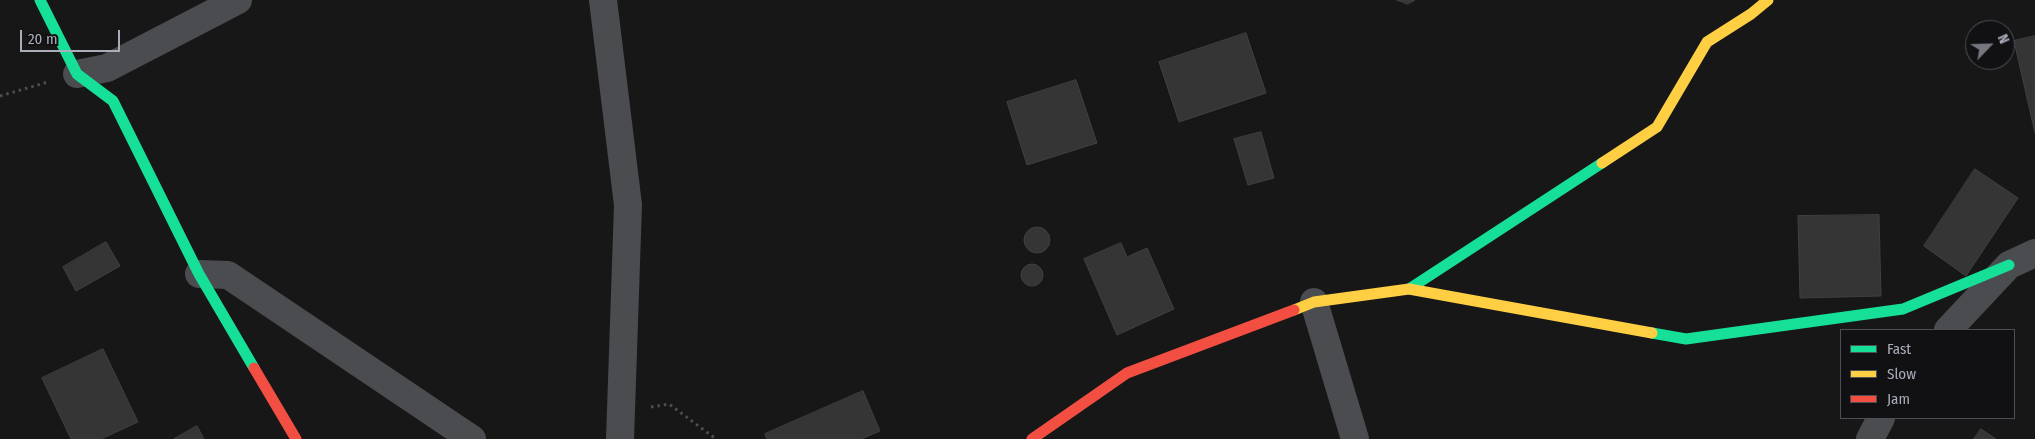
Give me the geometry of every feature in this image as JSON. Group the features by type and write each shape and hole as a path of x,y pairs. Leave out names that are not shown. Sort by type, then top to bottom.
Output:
{"street":[{"path":"40,0 77,74 113,101 199,274 296,439"},
{"path":"77,74 107,68 238,0"},
{"path":"603,0 628,205 620,439"},
{"path":"1409,289 1657,127 1707,42 1757,5"},
{"path":"1032,439 1127,373 1314,302 1409,289 1686,339 1903,309 2035,253"},
{"path":"1949,329 2009,265"},
{"path":"199,274 228,275 472,439"},
{"path":"1314,302 1354,439"},
{"path":"1870,439 1881,419"}],"path":[{"path":"0,96 77,74"},
{"path":"622,410 669,404 716,439"}],"building":[{"path":"1397,0 1415,0 1408,4"},
{"path":"1246,33 1266,93 1179,122 1159,62"},
{"path":"2035,36 2035,133 2015,45 2015,41"},
{"path":"1076,80 1097,143 1027,165 1007,102"},
{"path":"1261,132 1274,178 1248,185 1234,139"},
{"path":"1975,169 2018,198 1966,276 1924,246"},
{"path":"1879,215 1881,296 1800,298 1798,216"},
{"path":"1037,227 1046,231 1050,240 1046,249 1037,253 1028,249 1024,240 1028,231"},
{"path":"106,242 120,266 76,291 63,267"},
{"path":"1121,243 1127,257 1147,248 1174,309 1117,335 1084,259"},
{"path":"1032,264 1040,267 1043,275 1040,283 1032,286 1024,283 1021,275 1024,267"},
{"path":"103,349 138,422 101,439 71,439 42,378"},
{"path":"863,391 880,431 861,439 767,439 765,434"},
{"path":"197,426 204,439 174,439"},
{"path":"1981,429 1996,439 1974,439"}],"traffic: fast":[{"path":"40,0 77,74 113,101 199,274 254,368"},
{"path":"1409,289 1602,163"},
{"path":"1652,333 1686,339 1903,309 2009,265"}],"traffic: slow":[{"path":"1602,163 1657,127 1707,42 1751,14 1768,0"},
{"path":"1294,310 1314,302 1409,289 1652,333"}],"traffic: jam":[{"path":"1032,439 1127,373 1294,310"},
{"path":"254,368 296,439"}]}
